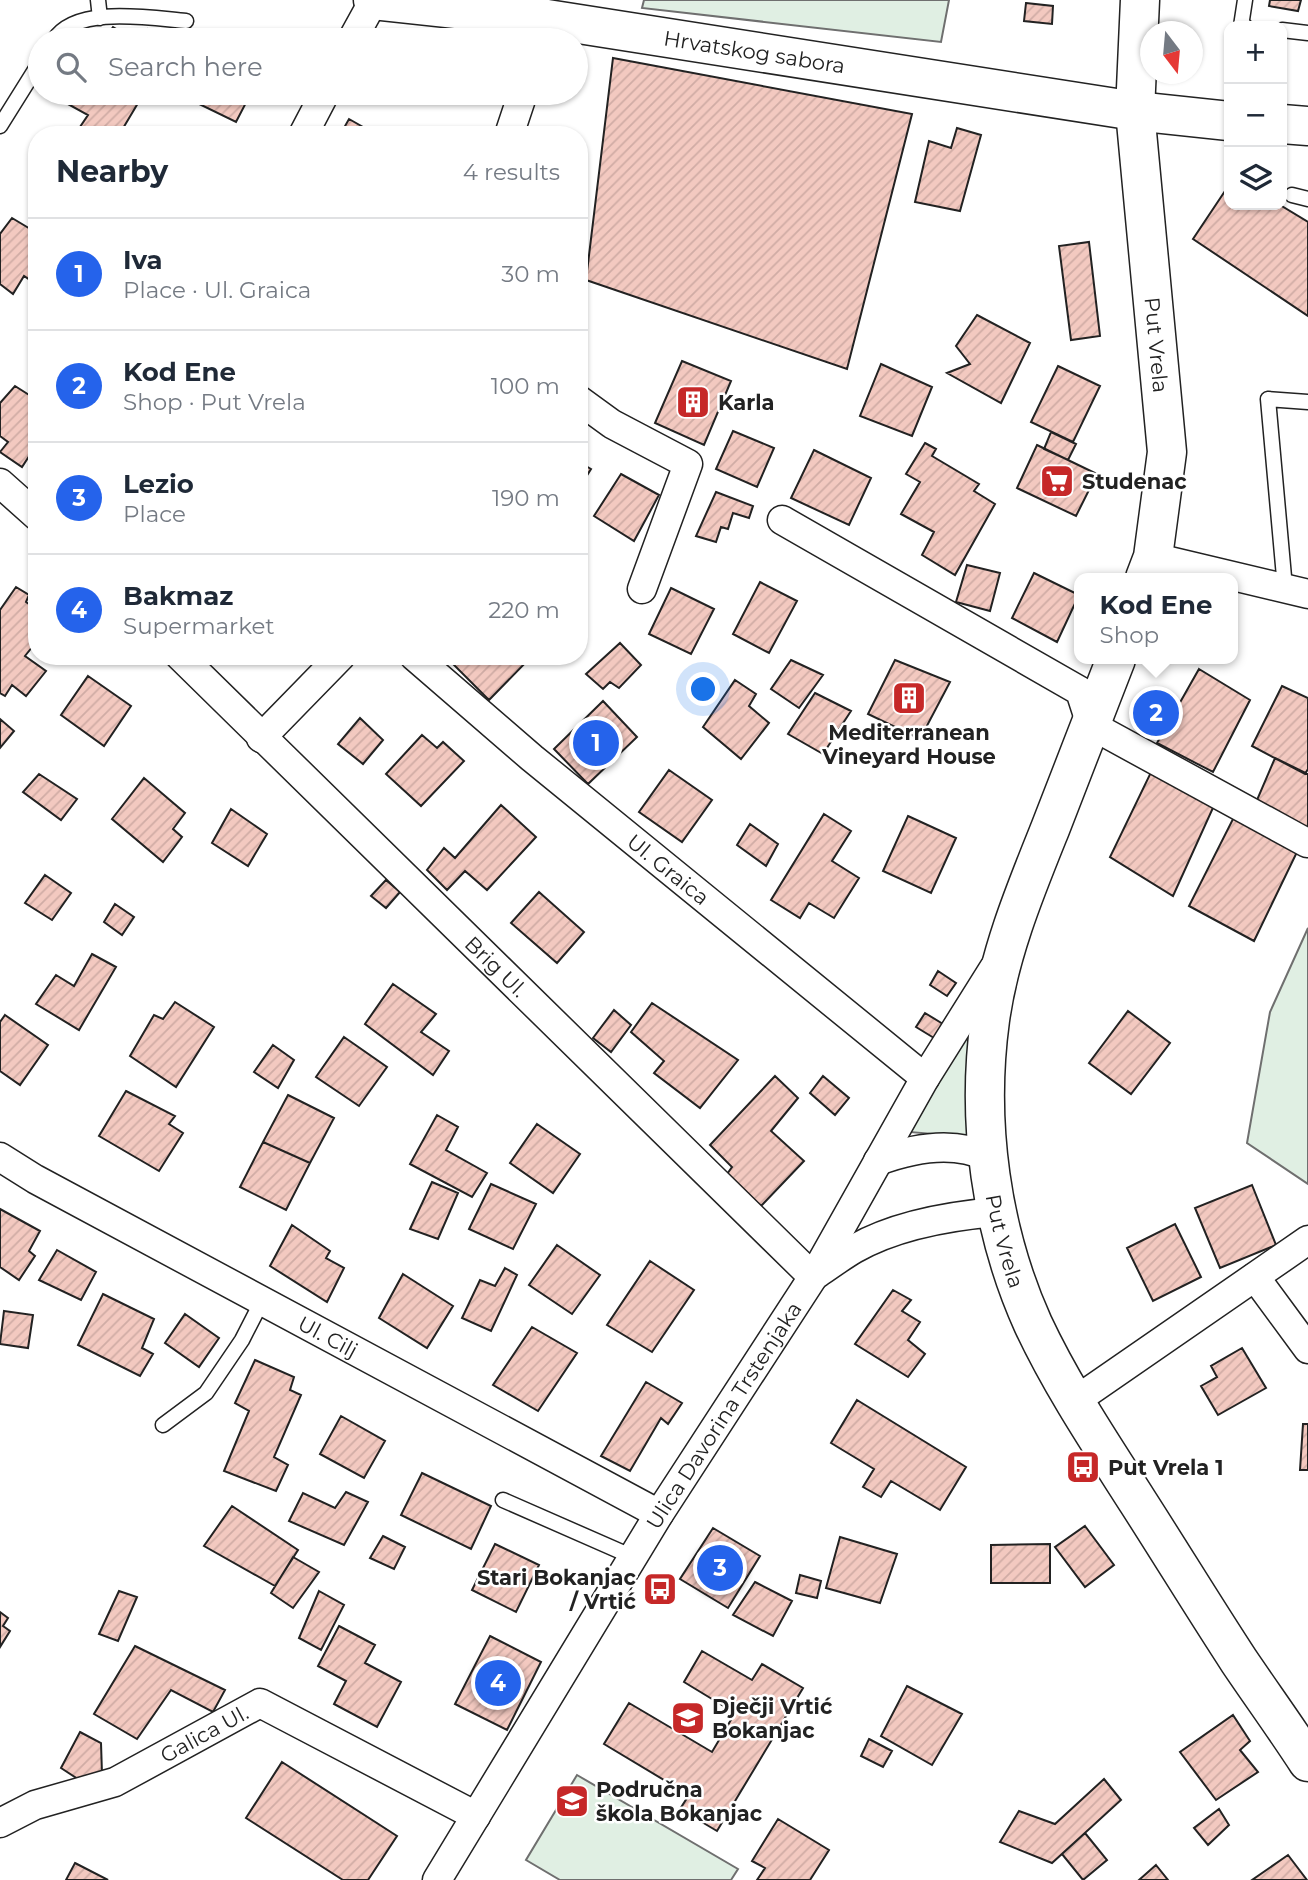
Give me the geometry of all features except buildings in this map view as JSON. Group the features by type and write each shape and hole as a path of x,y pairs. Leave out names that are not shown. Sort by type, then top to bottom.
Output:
{"main road":[{"name":"Hrvatskog sabora","path":"374,0 538,28"},
{"name":"Put Vrela","path":"1140,0 1135,111 1167,452 1149,568"},
{"name":"Hrvatskog sabora","path":"588,35 1135,111 1224,120"},
{"path":"1287,124 1308,126"},
{"name":"Put Vrela","path":"1114,664 1021,901 1006,948 990,1020 985,1099 988,1157 996,1212 1011,1266 1032,1322 1075,1401 1240,1663 1303,1741"}],"street":[{"path":"359,28 374,0"},
{"path":"308,126 319,105"},
{"path":"512,126 519,105"},
{"path":"588,407 612,424 688,464 642,589"},
{"path":"0,483 28,508"},
{"path":"782,520 1080,691 1091,725 1307,843"},
{"path":"1149,568 1180,573"},
{"path":"1238,583 1296,592"},
{"name":"Brig Ul.","path":"189,665 813,1277"},
{"path":"261,738 332,665"},
{"name":"Ul. Graica","path":"424,665 532,758 925,1078"},
{"name":"Ulica Davorina Trstenjaka","path":"437,1880 659,1514 813,1277 925,1078 1006,948"},
{"path":"878,1161 923,1149 952,1147 975,1151 988,1157"},
{"name":"Ul. Cilj","path":"0,1157 35,1179 659,1514"},
{"path":"813,1277 855,1248 893,1232 954,1217 996,1212"},
{"path":"1075,1401 1308,1240"},
{"path":"1255,1276 1308,1349"},
{"name":"Galica Ul.","path":"0,1823 35,1805 116,1782 260,1703 476,1816"}],"lane":[{"path":"98,0 100,18"},
{"path":"1242,21 1245,0"},
{"path":"66,28 85,19 100,18 132,17 186,21"},
{"path":"1287,31 1308,33"},
{"path":"0,126 28,81"},
{"path":"1292,195 1308,199"},
{"path":"1296,592 1268,399 1308,402"},
{"path":"163,1425 206,1393 242,1340 262,1301"},
{"path":"503,1500 633,1557"}],"green space":[{"path":"644,0 949,0 941,42 642,8"},
{"path":"1308,928 1308,1184 1247,1143 1270,1012"},
{"path":"967,1030 975,1033 969,1137 909,1132"},
{"name":"Područna škola Bokanjac","path":"577,1775 738,1869 731,1880 560,1880 526,1860"}],"place":[{"name":"Karla","path":"693,402"},
{"name":"Studenac","path":"1057,481"},
{"name":"Mediterranean Vineyard House","path":"909,698"},
{"name":"Kod Ene","path":"1156,713"},
{"name":"Iva","path":"596,743"},
{"name":"Put Vrela 1","path":"1083,1467"},
{"name":"Lezio","path":"720,1568"},
{"name":"Stari Bokanjac / Vrtić","path":"660,1589"},
{"name":"Bakmaz","path":"498,1683"},
{"name":"Dječji Vrtić Bokanjac","path":"688,1718"},
{"name":"Područna škola Bokanjac","path":"572,1801"}]}
